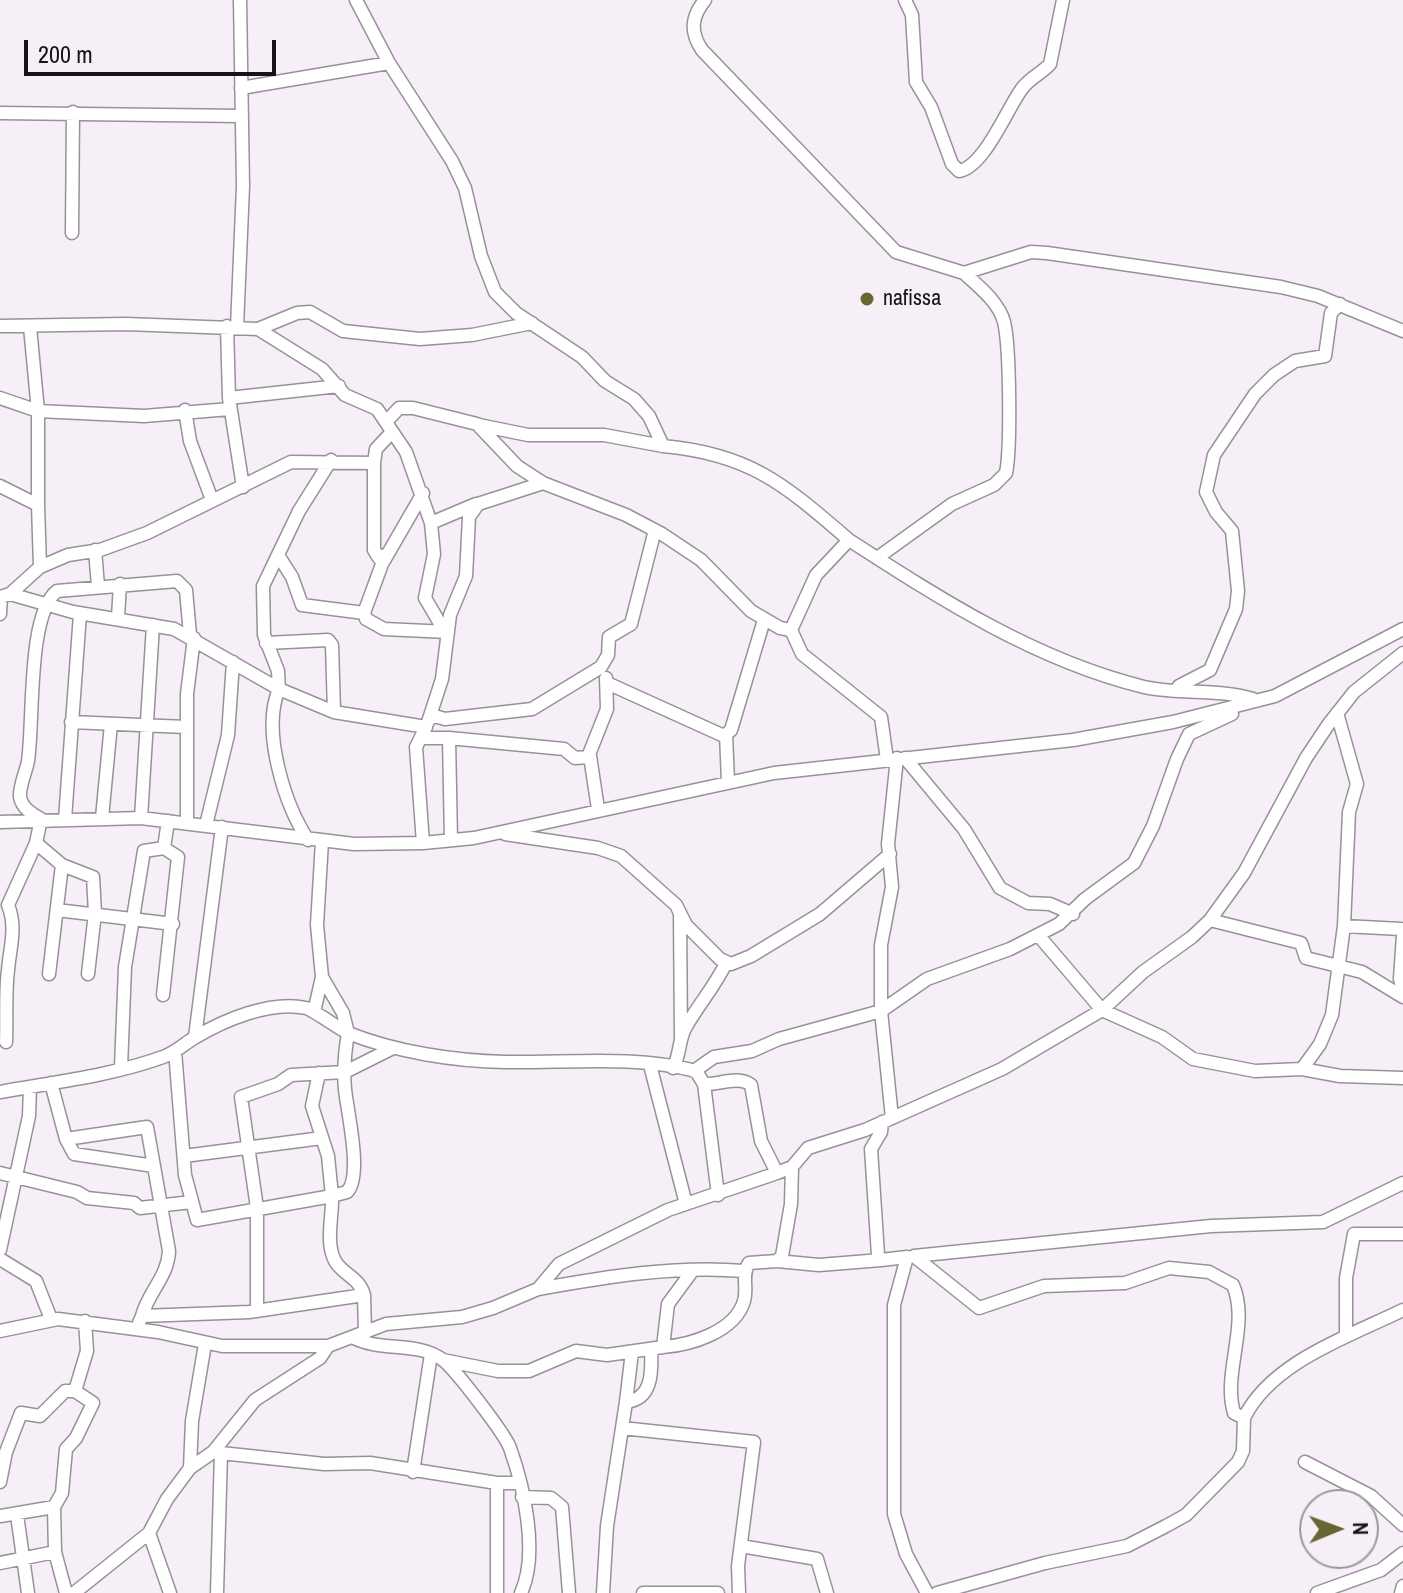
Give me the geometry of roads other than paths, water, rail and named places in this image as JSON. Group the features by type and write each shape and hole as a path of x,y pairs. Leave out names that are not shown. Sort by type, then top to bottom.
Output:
{"street":[{"path":"240,0 243,186 229,404 243,487"},
{"path":"356,0 389,63 452,161 465,188 481,256 495,292 532,323 582,357 605,381 634,399 649,416 663,446"},
{"path":"705,0 695,11 695,39 747,98 896,252 964,273 984,292 1004,321 1008,404 1006,473 994,485 952,504 877,558"},
{"path":"905,0 912,15 916,82 931,107 952,164 959,171 969,168 1029,80 1050,64 1063,0"},
{"path":"241,88 389,63"},
{"path":"72,233 73,112"},
{"path":"0,113 242,116"},
{"path":"964,273 1031,252 1047,253 1281,287 1340,304 1365,318 1403,331"},
{"path":"1166,690 1191,682 1210,670 1236,609 1232,531 1216,512 1206,492 1214,455 1255,394 1274,375 1295,361 1325,356 1331,313 1340,304"},
{"path":"258,329 297,313 310,312 343,331 409,339 472,335 532,323"},
{"path":"0,326 232,326 258,329 322,369 345,395 377,409 406,452 423,493 431,523 434,554 424,593 446,632"},
{"path":"30,327 38,411 40,567"},
{"path":"0,398 38,411 144,416 339,386"},
{"path":"387,554 379,558 374,550 374,463 376,449 399,408 413,408 528,435 604,435 718,455 763,472 790,488 849,540 960,610 1040,653 1166,690 1224,692 1256,700"},
{"path":"185,410 190,441 212,500"},
{"path":"477,424 517,466 543,483 583,496 655,530 701,560 764,620 791,630 802,654 881,717 896,759 964,829 1000,888 1028,903 1050,904 1073,914"},
{"path":"0,614 4,596 40,567 68,555 95,550 147,533 291,462 331,460 374,463"},
{"path":"308,840 282,790 274,722 274,704 279,689 278,671 266,643 263,586 299,511 331,460"},
{"path":"431,523 543,483"},
{"path":"0,486 38,505"},
{"path":"364,613 387,554 423,493"},
{"path":"423,843 416,747 442,679 446,632 466,576 469,517 478,504"},
{"path":"426,727 445,719 532,709 601,667 608,655 609,637 631,624 655,530"},
{"path":"791,630 816,575 849,540"},
{"path":"95,550 98,586"},
{"path":"278,555 292,577 302,605 364,613 378,628 446,632"},
{"path":"41,819 26,809 20,797 28,760 33,675 43,606 57,591 177,581 183,584 192,636 186,727 187,823"},
{"path":"118,617 120,584"},
{"path":"4,596 80,614 118,617 192,636 279,689 334,712 426,727 449,738 564,749 578,759 590,756"},
{"path":"65,819 80,614"},
{"path":"728,782 726,734 764,620"},
{"path":"141,818 153,625"},
{"path":"0,822 141,818 322,841 423,843 451,840 774,773 1073,740 1173,722 1275,696 1403,629"},
{"path":"266,643 328,640 332,645 334,712"},
{"path":"538,1289 559,1264 686,1204 792,1167 808,1148 887,1120 1002,1069 1102,1010 1210,920 1244,873 1306,758 1337,713 1354,692 1403,653"},
{"path":"206,825 228,735 233,662"},
{"path":"598,809 590,756 607,709 607,683 601,667"},
{"path":"0,1092 83,1080 175,1051 195,1037 267,1009 306,1008 348,1033 393,1048 471,1060 650,1065 694,1071 714,1057 752,1051 779,1039 881,1011 927,979 1039,936 1073,914 1085,899 1140,856 1189,734 1206,723 1297,695 1305,690 1308,680"},
{"path":"607,683 719,736 726,734"},
{"path":"1302,1069 1320,1044 1332,1015 1344,926 1349,812 1357,784 1337,713"},
{"path":"71,722 186,727"},
{"path":"102,818 111,724"},
{"path":"449,738 451,840"},
{"path":"881,1260 877,1248 871,1154 887,1120 881,945 891,905 889,820 896,759"},
{"path":"6,1042 8,969 13,942 12,917 4,905 36,843 41,819"},
{"path":"164,848 168,821"},
{"path":"195,1037 222,827"},
{"path":"494,833 621,856 680,911 686,925 726,963"},
{"path":"314,1012 322,977 317,925 322,841"},
{"path":"36,843 62,865 93,877 95,913 88,974"},
{"path":"121,1067 125,967 144,851 164,848 178,857 163,995"},
{"path":"681,1040 684,1028 726,963 751,956 820,914 890,854"},
{"path":"49,974 62,865"},
{"path":"57,910 173,924"},
{"path":"673,1068 679,1059 681,1040 680,911"},
{"path":"1210,920 1301,943 1306,958 1362,972 1403,995"},
{"path":"1344,926 1403,932 1400,979 1403,995"},
{"path":"1039,936 1102,1010 1162,1037 1193,1059 1212,1066 1272,1072 1302,1069 1340,1076 1403,1078"},
{"path":"175,1051 184,1156 197,1220 347,1192 353,1184 345,1072 348,1033 343,1013 322,977"},
{"path":"257,1311 257,1208 241,1097 278,1084 291,1075 345,1072 393,1048"},
{"path":"650,1065 686,1204"},
{"path":"694,1071 704,1084 718,1195"},
{"path":"319,1073 311,1100 322,1138 332,1196 330,1245 336,1262 361,1285 364,1295 360,1336"},
{"path":"704,1084 719,1085 740,1080 751,1085 761,1141 777,1173"},
{"path":"51,1083 56,1112 74,1154 154,1166"},
{"path":"0,1250 29,1116 30,1087"},
{"path":"66,1139 147,1127 169,1248 168,1267 147,1299 136,1329"},
{"path":"184,1156 322,1138"},
{"path":"777,1261 785,1249 792,1167"},
{"path":"0,1173 77,1192 87,1198 134,1203 144,1208 191,1202"},
{"path":"0,1331 51,1319 136,1329 205,1344 328,1346 400,1321 462,1317 538,1289 693,1270 744,1271 756,1261 819,1265 993,1251 1023,1243 1132,1237 1211,1226 1323,1222 1403,1183"},
{"path":"1346,1336 1346,1278 1354,1234 1403,1234"},
{"path":"911,1256 979,1308 1044,1286 1125,1283 1169,1268 1221,1276 1236,1291 1232,1406 1234,1413 1244,1418"},
{"path":"911,1256 894,1305 894,1514 906,1554 927,1593"},
{"path":"0,1259 36,1281 51,1319"},
{"path":"626,1402 637,1399 648,1387 668,1304 693,1270"},
{"path":"360,1336 376,1346 498,1371 529,1371 576,1351 596,1355 632,1352 710,1335 735,1316 744,1300 744,1271"},
{"path":"142,1316 257,1311 364,1295"},
{"path":"937,1593 1045,1563 1127,1546 1186,1515 1238,1462 1243,1451 1244,1418 1255,1397 1271,1381 1346,1336 1403,1310"},
{"path":"75,1391 87,1351 85,1321"},
{"path":"190,1468 192,1421 205,1344"},
{"path":"74,1593 149,1533 167,1499 190,1468 217,1453 255,1400 320,1358 328,1346"},
{"path":"603,1593 607,1526 632,1352"},
{"path":"413,1472 437,1357"},
{"path":"437,1357 506,1440 520,1490 528,1557 527,1575 521,1593"},
{"path":"0,1482 6,1452 21,1413 40,1416 65,1391 75,1391 93,1403 76,1438 66,1449 62,1493 54,1507 55,1552 66,1593"},
{"path":"622,1428 754,1442 741,1546 739,1593"},
{"path":"217,1453 324,1464 370,1463 497,1483 551,1498 562,1507 569,1593"},
{"path":"217,1453 217,1593"},
{"path":"1305,1462 1371,1496 1403,1525"},
{"path":"497,1483 497,1593"},
{"path":"0,1516 54,1507"},
{"path":"17,1515 28,1593"},
{"path":"149,1533 170,1593"},
{"path":"741,1546 817,1559 827,1593"},
{"path":"0,1563 55,1552"},
{"path":"1317,1593 1381,1570 1403,1553"},
{"path":"1401,1593 1403,1586"},
{"path":"643,1593 718,1593"}],"place":[{"name":"nafissa","path":"867,299"}]}
